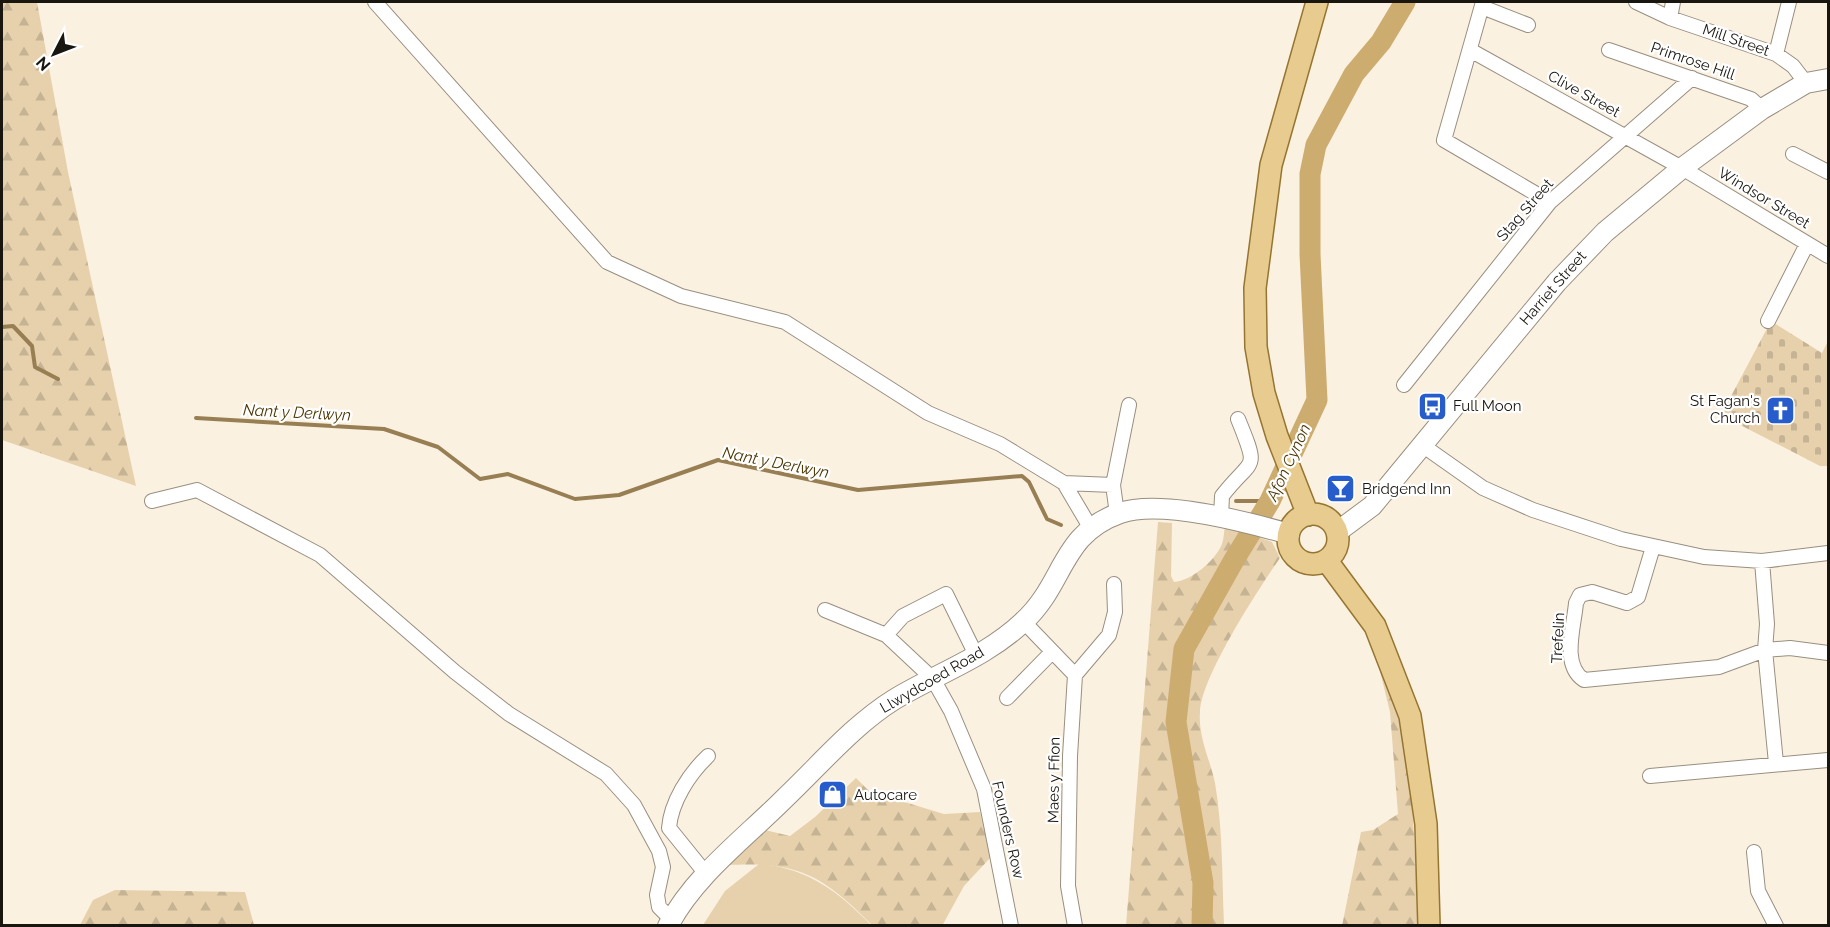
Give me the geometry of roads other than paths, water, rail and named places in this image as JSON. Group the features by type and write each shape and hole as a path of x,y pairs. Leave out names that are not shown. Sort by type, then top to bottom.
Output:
{"main road":[{"path":"1308,515 1277,436 1264,393 1256,347 1255,288 1271,165 1317,2"},
{"path":"1806,83 1828,79"},
{"name":"Harriet Street","path":"1337,532 1372,506 1581,255 1682,168 1762,109 1806,83"},
{"path":"1117,514 1133,509 1162,509 1281,531 1308,515 1323,516 1329,520 1337,532 1337,548 1327,561 1312,564 1297,558 1281,531"},
{"name":"Llwydcoed Road","path":"669,922 707,875 860,724 895,699 977,657 1024,622 1054,585 1071,548 1090,527 1117,514"},
{"path":"1327,561 1375,626 1410,716 1426,824 1429,926"}],"street":[{"path":"375,2 607,262 681,296 785,322 928,413 1000,444 1064,483 1090,527"},
{"name":"Mill Street","path":"1636,2 1670,18 1776,54 1793,66 1806,83"},
{"path":"1670,18 1674,2"},
{"path":"1776,54 1789,2"},
{"path":"1528,25 1483,4 1444,140 1550,202"},
{"name":"Clive Street","path":"1470,50 1682,168"},
{"name":"Primrose Hill","path":"1609,50 1751,99 1762,109"},
{"name":"Stag Street","path":"1404,385 1550,202 1692,78"},
{"path":"1793,154 1828,172"},
{"name":"Windsor Street","path":"1682,168 1828,256"},
{"path":"1768,321 1807,244"},
{"path":"1117,514 1113,485 1129,405"},
{"path":"1231,520 1222,496 1251,465 1252,456 1238,419"},
{"path":"1422,445 1483,488 1533,510 1621,539 1704,557 1762,561 1828,553"},
{"path":"1064,483 1113,485"},
{"path":"152,501 197,490 320,555 455,672 509,714 606,774 634,805 659,851 663,867 657,895 659,907 669,922"},
{"name":"Trefelin","path":"1653,547 1638,597 1627,603 1592,591 1580,595 1576,603 1570,663 1574,674 1584,680 1599,680 1719,667 1765,650 1790,648 1828,653"},
{"path":"1762,561 1767,624 1765,650 1776,763"},
{"path":"1024,622 1075,675 1109,635 1115,612 1114,584"},
{"path":"825,610 886,635 903,616 946,594 977,657"},
{"name":"Founders Row","path":"886,635 933,679 951,711 984,789 1011,926"},
{"path":"1007,699 1052,652"},
{"name":"Maes y Ffion","path":"1075,675 1070,756 1068,886 1076,926"},
{"path":"707,875 669,828 670,818 692,772 708,756"},
{"path":"1650,776 1828,760"},
{"path":"1754,852 1758,891 1776,926"}],"waterway":[{"name":"Afon Cynon","path":"1202,926 1203,883 1176,722 1184,649 1270,501 1317,400 1310,254 1310,174 1316,145 1354,74 1381,42 1405,2"},
{"name":"Nant y Derlwyn","path":"2,327 13,326 32,346 35,367 58,379"},
{"name":"Nant y Derlwyn","path":"196,418 384,429 438,447 480,479 508,474 575,499 619,495 718,460 858,490 1022,476 1029,482 1047,519 1061,525"},
{"name":"Nant y Derlwyn","path":"1236,501 1270,501"}],"place":[{"name":"Full Moon","path":"1432,406"},
{"name":"St Fagan's Church","path":"1781,410"},
{"name":"Bridgend Inn","path":"1341,489"},
{"name":"Autocare","path":"833,795"}]}
